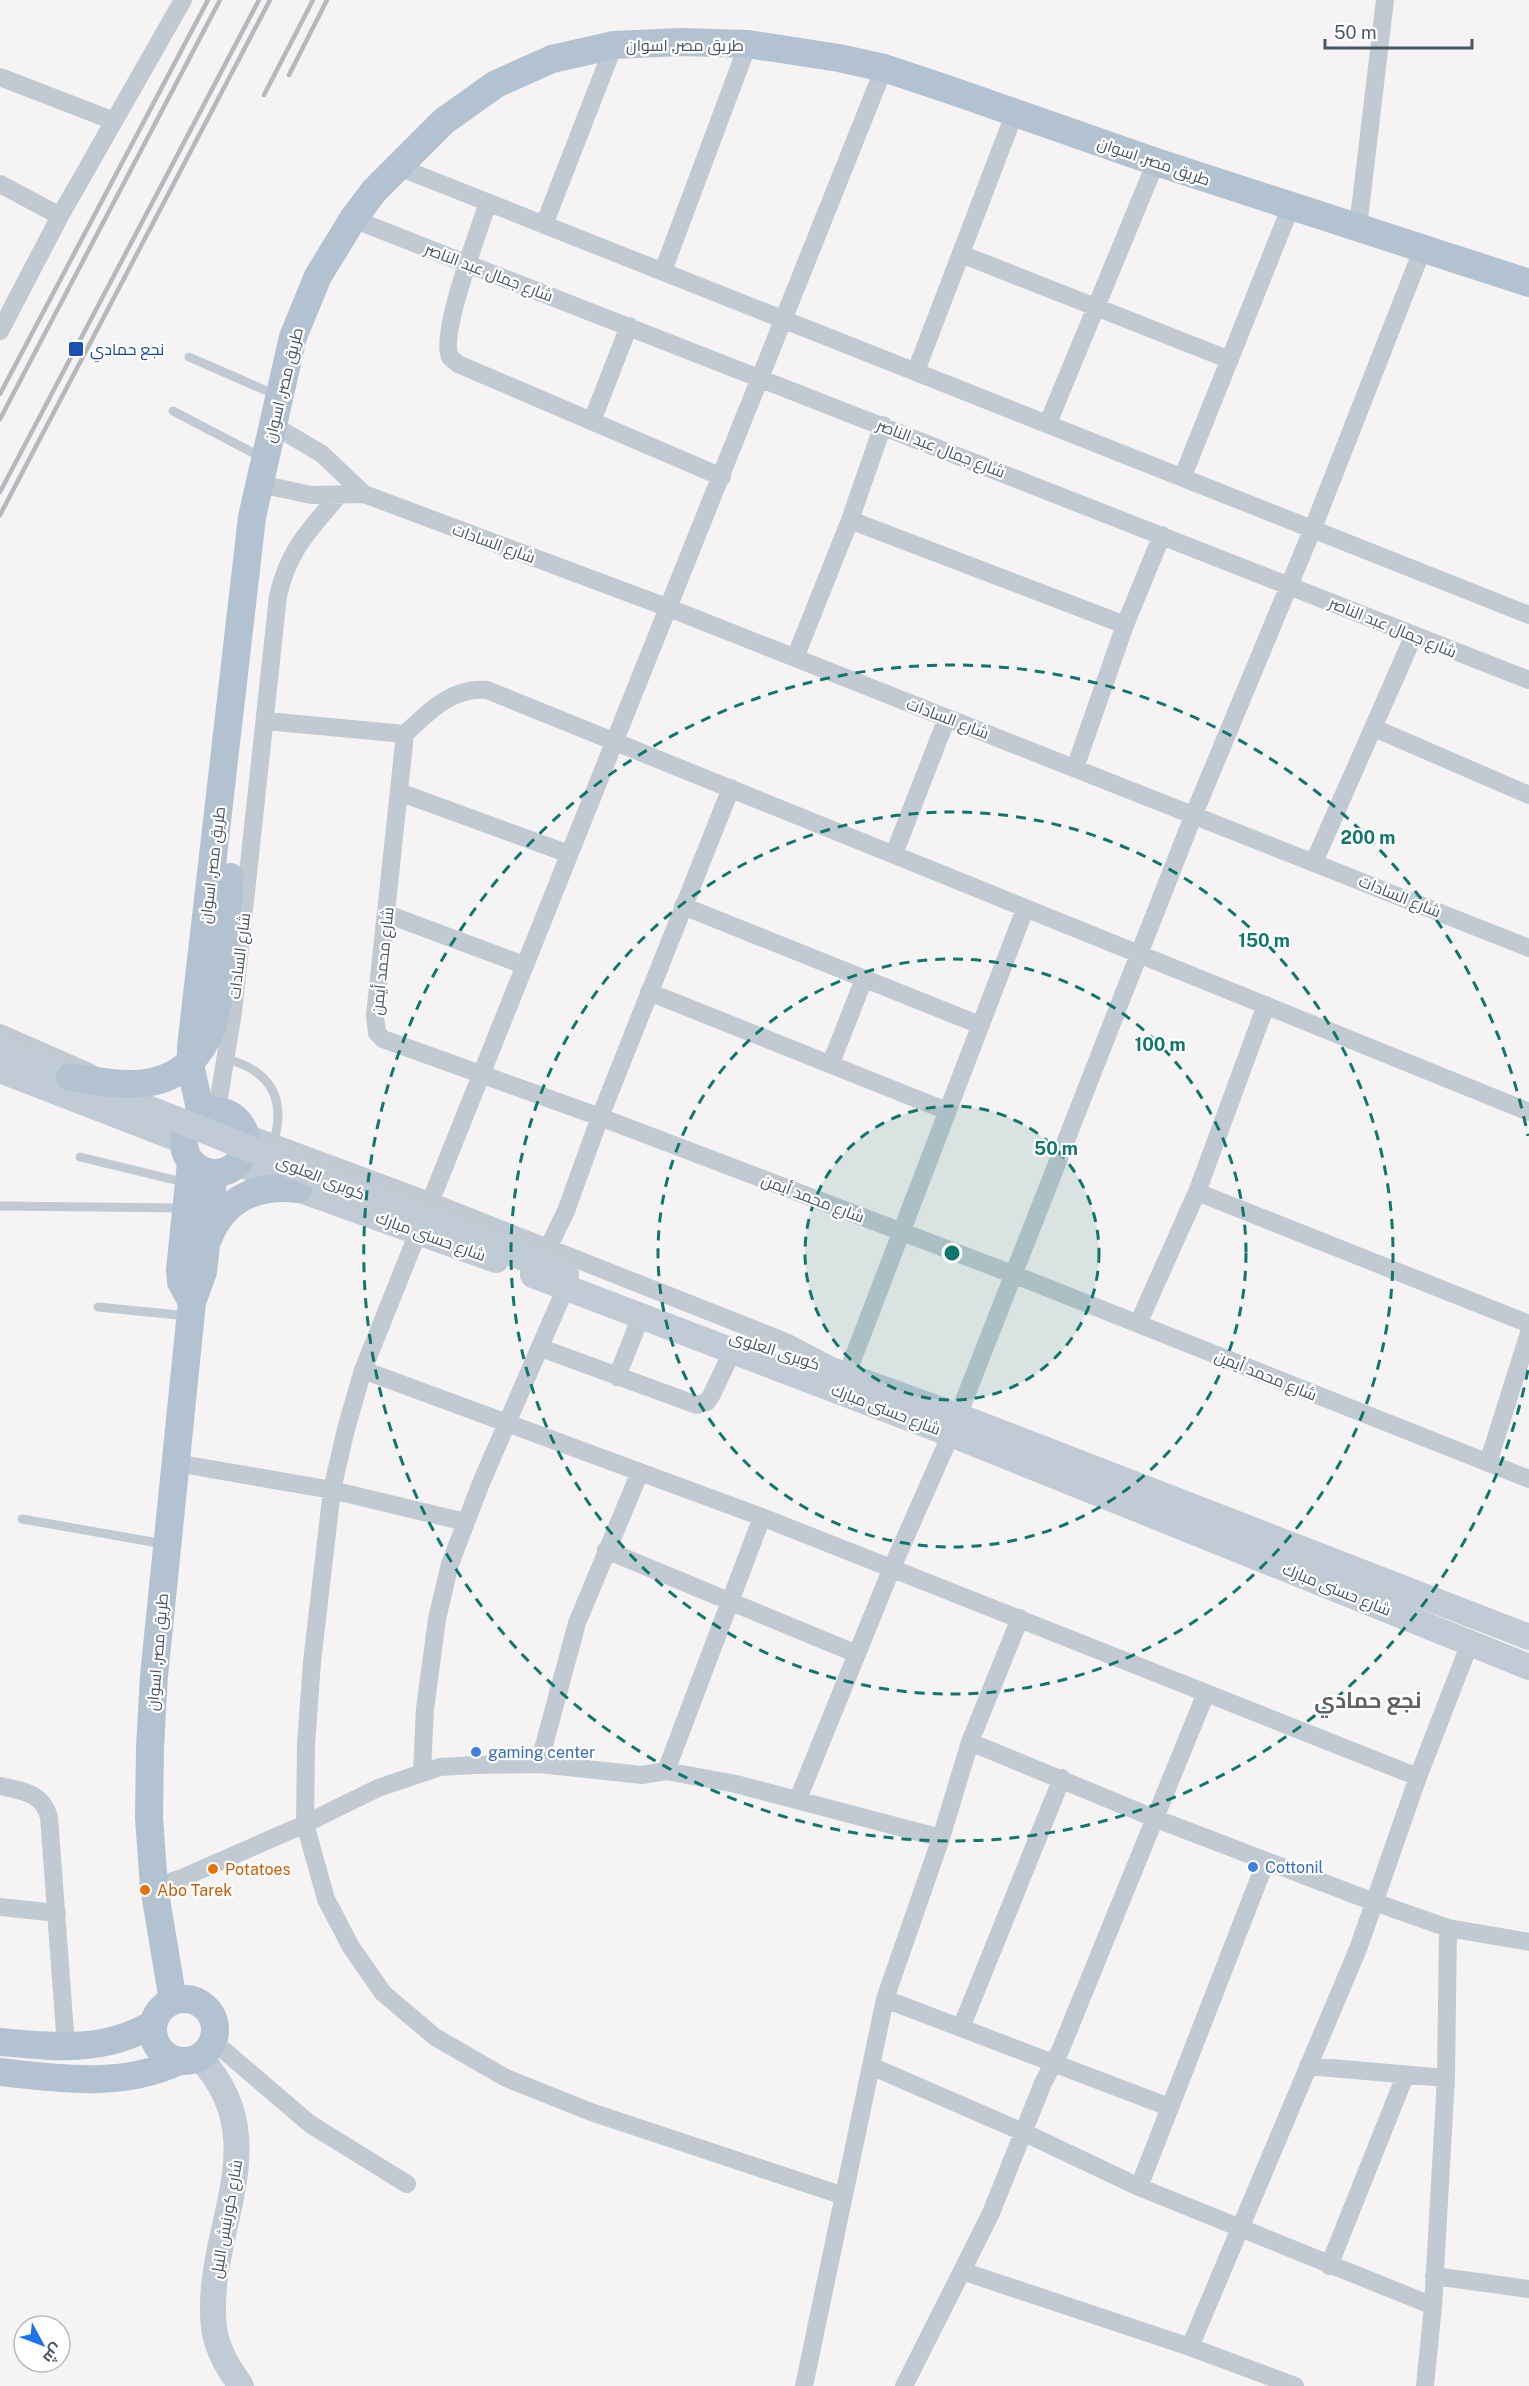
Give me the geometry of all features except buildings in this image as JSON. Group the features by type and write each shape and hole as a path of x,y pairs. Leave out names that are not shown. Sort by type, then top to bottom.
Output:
{"main road":[{"name":"طريق مصر, اسوان","path":"173,2001 154,1887 149,1818 150,1748 154,1676 191,1309 203,1272 206,1244 191,1047 252,517 293,337 318,276 353,219 396,166 444,121 496,84 552,59 614,45 681,42 748,44 839,58 884,68 1156,162 1529,283"},
{"path":"70,1077 134,1084 171,1076 194,1057 211,1033 219,993 259,593 259,567 252,517"},
{"name":"كوبرى العلوى","path":"0,1049 566,1281 847,1374"},
{"name":"شارع حسنى مبارك","path":"0,1070 202,1171 298,1189 566,1281 641,1316 733,1350 954,1425 1529,1637"},
{"path":"202,1171 238,1120 246,1134"},
{"name":"طريق مصر, اسوان","path":"191,1309 181,1282 180,1270 202,1171"},
{"path":"206,1244 213,1226 225,1209 240,1197 258,1189 278,1186 298,1189"},
{"name":"شارع حسنى مبارك","path":"847,1374 954,1425 1529,1667"},
{"path":"0,2072 40,2077 120,2079 141,2076 188,2053 214,2022 202,2005 183,1999 173,2001 160,2010 153,2025 153,2035 188,2053"},
{"path":"0,2042 66,2046 114,2043 153,2025"},
{"path":"0,2057 72,2064 188,2053"},
{"name":"شارع كورنيش النيل","path":"188,2053 217,2076 229,2098 236,2122 237,2149 234,2175 212,2295 214,2331 226,2364 241,2386"}],"street":[{"path":"2,320 183,0"},
{"path":"1358,227 1385,0"},
{"path":"663,271 748,44"},
{"path":"544,225 614,45"},
{"path":"844,2196 591,2112 506,2078 435,2037 383,1994 351,1947 326,1899 305,1824 312,1662 333,1490 346,1429 363,1371 884,68"},
{"path":"0,77 114,121"},
{"path":"916,371 1015,112"},
{"path":"1048,423 1156,162"},
{"path":"396,166 1529,615"},
{"path":"0,184 60,216"},
{"path":"488,202 467,264 447,341 450,357 458,364 722,477"},
{"path":"1182,476 1291,206"},
{"name":"شارع جمال عبد الناصر","path":"353,219 1529,680"},
{"path":"798,1799 891,1570 1016,1275 1194,814 1313,528 1423,248"},
{"path":"961,254 1230,360"},
{"path":"592,421 629,326"},
{"name":"شارع السادات","path":"273,425 322,454 364,494 669,608 1529,948"},
{"path":"795,658 850,520 883,425"},
{"name":"شارع السادات","path":"262,471 311,495 364,494"},
{"name":"شارع السادات","path":"202,1171 226,1059 266,721 278,596 285,568 298,544 338,496"},
{"path":"850,520 1125,625"},
{"path":"1075,768 1125,625 1162,535"},
{"path":"1314,862 1414,635"},
{"path":"266,721 405,734 444,699 473,689 487,690 1529,1112"},
{"path":"894,854 947,718"},
{"path":"1374,728 1529,795"},
{"name":"شارع محمد أيمن","path":"405,734 375,1015 377,1033 392,1044 600,1117 1016,1275 1529,1479"},
{"path":"548,1248 566,1211 600,1117 731,788"},
{"path":"399,792 569,854"},
{"path":"683,906 980,1025"},
{"path":"847,1374 1025,909"},
{"path":"387,914 524,965"},
{"path":"831,1063 864,979"},
{"path":"649,992 947,1111"},
{"path":"1138,1324 1197,1192 1266,1005"},
{"name":"شارع حسنى مبارك","path":"0,1033 202,1171"},
{"name":"شارع حسنى مبارك","path":"246,1134 432,1202 786,1342 847,1374"},
{"path":"1197,1192 1529,1324"},
{"path":"423,1771 425,1709 437,1619 450,1564 465,1522 541,1348 566,1281"},
{"path":"617,1377 641,1316"},
{"path":"1488,1463 1529,1334"},
{"path":"541,1348 688,1404 702,1405 711,1396 733,1350"},
{"path":"363,1371 762,1517 1418,1777"},
{"path":"176,1463 333,1490 465,1522"},
{"path":"539,1764 577,1623 640,1472"},
{"path":"666,1771 762,1517"},
{"path":"606,1550 857,1654"},
{"path":"804,2386 885,1999 941,1838 970,1742 1020,1618"},
{"path":"1190,2347 1358,1949 1418,1777 1470,1643"},
{"path":"904,2386 991,2213 1206,1693"},
{"path":"970,1742 1062,1778 1154,1818 1374,1902 1448,1928 1529,1942"},
{"path":"154,1887 182,1878 305,1824 349,1800 423,1771 452,1766 539,1764 642,1775 666,1771 798,1799 941,1838"},
{"path":"961,2028 1062,1778"},
{"path":"0,1786 30,1793 41,1799 46,1806 52,1840 66,2046"},
{"path":"1138,2187 1266,1861"},
{"path":"0,1907 57,1913"},
{"path":"1425,2386 1433,2306 1446,2078 1448,1928"},
{"path":"885,1999 1053,2065 1169,2107"},
{"path":"188,2053 407,2184"},
{"path":"871,2066 1023,2132 1138,2187 1239,2230 1433,2306"},
{"path":"1308,2067 1446,2078"},
{"path":"1329,2266 1405,2076"},
{"path":"962,2271 1190,2347 1295,2386"},
{"path":"1434,2276 1529,2289"}],"lane":[{"path":"189,357 278,396"},
{"path":"173,411 262,471"},
{"path":"226,1059 253,1069 272,1089 278,1107 278,1125 273,1143"},
{"path":"80,1157 202,1171"},
{"path":"0,1206 202,1171"},
{"path":"98,1307 191,1309"},
{"path":"22,1519 167,1545"}],"railway":[{"path":"0,394 208,0"},
{"path":"0,419 220,0"},
{"path":"0,492 259,0"},
{"path":"0,515 270,0"},
{"path":"264,95 313,0"},
{"path":"289,75 327,0"}],"place":[{"name":"نجع حمادي","path":"76,349"},
{"name":"gaming center","path":"476,1752"},
{"name":"Cottonil","path":"1253,1867"},
{"name":"Potatoes","path":"213,1869"},
{"name":"Abo Tarek","path":"145,1890"}],"district":[{"name":"نجع حمادي","path":"1368,1700"}]}
